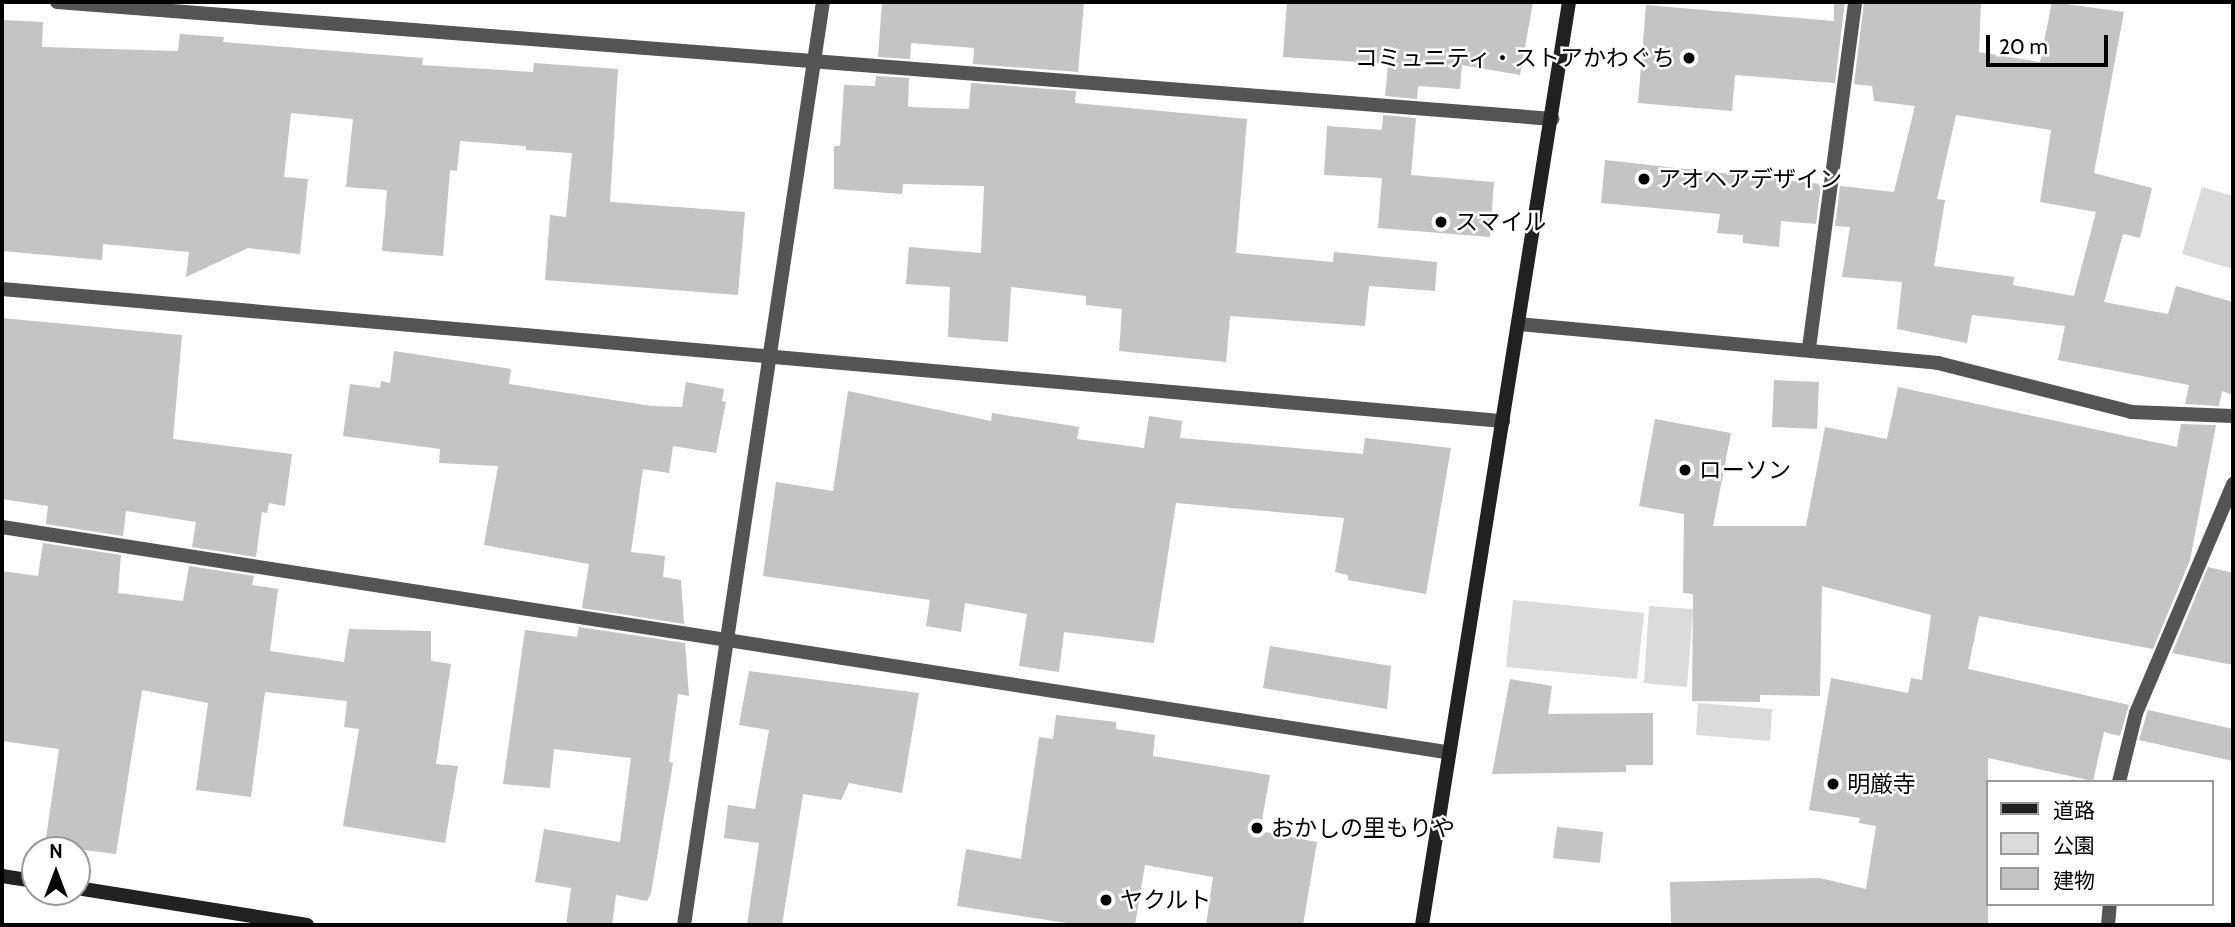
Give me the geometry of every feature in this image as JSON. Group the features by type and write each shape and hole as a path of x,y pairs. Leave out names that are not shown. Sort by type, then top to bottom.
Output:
{"street":[{"path":"57,2 1552,119"},
{"path":"684,925 823,2"},
{"path":"1422,925 1446,752 1519,324 1569,2"},
{"path":"1809,348 1854,2"},
{"path":"2,289 1503,421"},
{"path":"1519,324 1809,348 1938,363 2131,412 2233,416"},
{"path":"2119,780 2136,713 2233,484"},
{"path":"2,527 1446,752"},
{"path":"2,876 21,879"},
{"path":"91,890 307,925"},
{"path":"2108,925 2110,906"}],"green space":[{"path":"2202,187 2233,196 2233,269 2182,254"},
{"path":"1513,600 1644,613 1637,679 1506,667"},
{"path":"1649,606 1693,609 1687,687 1644,683"},
{"path":"1698,703 1772,709 1770,741 1696,735"}],"building":[{"path":"882,2 1084,2 1078,72 973,64 974,48 911,43 910,59 878,57"},
{"path":"1287,2 1533,2 1520,75 1462,65 1460,89 1418,86 1417,99 1385,96 1388,64 1283,57"},
{"path":"1834,2 1845,2 1835,83 1735,75 1732,111 1638,103 1646,5 1834,21"},
{"path":"1864,2 1981,2 1979,52 2040,62 2052,2 2124,12 2094,173 2152,188 2140,238 2123,234 2104,302 2168,314 2176,286 2233,302 2233,395 2222,391 2219,406 2185,404 2189,385 2058,360 2065,326 1972,315 1967,343 1897,329 1902,282 1842,277 1850,227 1835,226 1840,186 1894,192 1915,106 1874,101 1872,86 1854,84","holes":["1956,115 2051,130 2040,202 2096,212 2074,296 2013,285 2014,277 1934,266 1945,200 1937,199"]},
{"path":"2,20 43,22 42,47 178,51 180,34 224,37 223,42 423,58 422,65 533,72 534,63 618,69 610,202 745,212 738,295 545,280 550,215 566,217 572,153 526,150 526,146 460,141 457,171 450,170 443,256 382,251 387,190 346,187 353,119 291,113 284,177 308,179 300,254 248,248 186,277 189,252 103,244 102,260 2,251"},
{"path":"876,76 909,78 908,107 969,109 971,83 1076,91 1075,103 1247,119 1236,253 1333,262 1334,252 1437,262 1435,291 1369,286 1365,326 1230,316 1226,362 1119,351 1122,309 1086,305 1086,296 1011,287 1008,342 948,337 950,287 906,284 909,247 981,253 984,186 903,184 902,194 834,189 834,146 840,146 844,85 875,86"},
{"path":"1383,115 1416,118 1411,175 1494,182 1490,237 1378,228 1382,178 1324,175 1327,126 1382,130"},
{"path":"1605,160 1821,184 1816,224 1781,221 1779,247 1743,243 1743,235 1717,233 1720,214 1601,203"},
{"path":"2,318 182,335 173,439 292,454 285,506 269,503 267,513 262,512 256,557 192,547 196,522 126,511 123,536 46,524 48,506 2,499"},
{"path":"394,351 511,369 509,384 652,406 682,407 686,382 724,389 722,401 726,402 716,453 673,446 669,473 643,469 631,552 665,556 663,577 681,580 684,624 582,608 589,564 484,545 498,466 439,463 440,449 343,436 350,384 380,388 381,381 390,383"},
{"path":"1774,380 1819,382 1817,429 1772,427"},
{"path":"1898,387 2177,447 2181,424 2216,425 2190,560 2153,649 1979,616 1968,669 2129,705 2120,736 2104,732 2093,780 1988,758 1988,925 1671,925 1670,882 1820,878 1866,889 1876,826 1859,823 1860,818 1809,810 1831,678 1908,693 1911,678 1922,680 1931,615 1822,586 1820,696 1760,695 1760,702 1692,701 1693,594 1683,593 1684,514 1639,506 1655,419 1731,433 1713,526 1806,526 1825,427 1887,439"},
{"path":"848,391 991,421 992,413 1079,427 1077,439 1144,448 1149,416 1182,421 1180,438 1363,454 1365,438 1451,448 1426,594 1348,580 1348,575 1335,572 1344,518 1176,503 1154,643 1064,632 1059,672 1019,666 1027,614 965,603 961,632 926,626 930,600 763,576 776,482 833,491"},
{"path":"43,543 121,555 118,593 183,601 189,566 254,576 252,585 278,589 270,651 344,662 349,629 431,631 431,661 451,664 436,764 458,766 445,843 343,826 359,729 344,727 347,701 265,692 251,797 196,790 208,703 142,690 116,854 91,851 91,836 46,836 59,749 2,741 2,571 38,576"},
{"path":"2208,567 2233,573 2233,665 2172,653"},
{"path":"579,627 685,643 689,696 678,694 669,762 673,763 651,893 647,901 616,895 612,925 566,925 571,888 535,882 544,829 620,842 631,758 554,749 550,788 503,784 525,630 577,637"},
{"path":"1270,646 1391,666 1387,709 1263,688"},
{"path":"749,671 919,693 902,793 849,783 841,800 803,794 782,925 747,925 759,843 724,838 728,805 755,809 769,730 739,725"},
{"path":"1510,679 1552,686 1548,714 1653,713 1653,765 1626,765 1626,772 1492,774"},
{"path":"2148,710 2233,729 2233,761 2139,740"},
{"path":"1056,715 1116,722 1116,729 1155,735 1153,756 1270,775 1260,831 1317,842 1303,925 1206,925 1213,877 1145,865 1135,925 1079,925 957,906 966,849 1021,859 1039,737 1053,739"},
{"path":"1557,827 1603,832 1600,863 1553,858"}],"place":[{"name":"コミュニティ・ストアかわぐち","path":"1689,58"},
{"name":"アオヘアデザイン","path":"1644,179"},
{"name":"スマイル","path":"1441,222"},
{"name":"ローソン","path":"1685,470"},
{"name":"明厳寺","path":"1833,784"},
{"name":"おかしの里もりや","path":"1257,828"},
{"name":"ヤクルト","path":"1106,900"}]}
